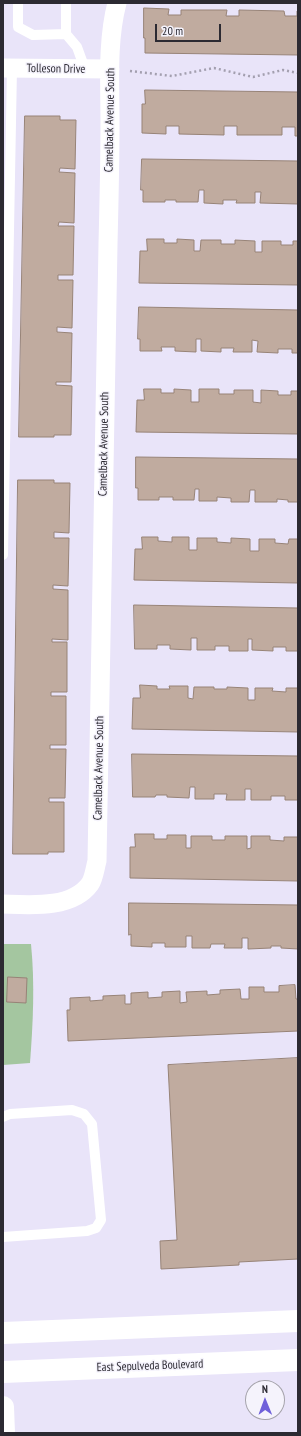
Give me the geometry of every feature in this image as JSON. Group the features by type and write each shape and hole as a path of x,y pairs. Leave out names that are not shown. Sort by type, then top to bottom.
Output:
{"main road":[{"path":"3,1334 298,1321"},
{"name":"East Sepulveda Boulevard","path":"3,1372 298,1360"},
{"path":"3,1407 4,1433"}],"street":[{"name":"Camelback Avenue South","path":"3,904 51,904 76,898 90,884 97,861 101,686 103,444 110,144 110,69 113,19 117,3"},
{"name":"Tolleson Drive","path":"8,68 110,69"}],"lane":[{"path":"18,3 18,28 33,35 66,34"},
{"path":"66,3 66,34 77,46 85,69"},
{"path":"3,555 8,68"},
{"path":"3,1117 10,1114 72,1110 84,1114 92,1124 101,1220 96,1228 87,1231 3,1237"}],"path":[{"path":"110,69 172,76 214,68 253,77 283,70 298,73"}],"green space":[{"path":"3,944 31,944 33,1004 30,1063 3,1065"}],"building":[{"path":"144,8 169,9 168,15 181,15 181,10 227,10 226,16 239,16 239,10 284,11 285,16 297,16 298,11 298,55 145,53"},
{"path":"145,90 298,92 298,136 295,136 295,127 282,127 282,135 237,135 237,126 224,126 224,135 179,134 179,126 166,126 166,134 142,133 142,104 145,104"},
{"path":"25,116 60,116 60,120 76,120 75,169 60,168 59,172 75,173 74,223 59,222 58,226 74,226 73,275 58,275 58,280 73,280 72,328 57,327 57,332 72,333 71,382 56,382 56,385 72,386 71,435 54,435 54,437 19,437"},
{"path":"142,159 298,161 298,204 260,203 261,192 255,192 255,203 236,203 237,200 223,200 223,204 204,203 204,190 199,190 198,202 176,202 176,200 165,200 165,202 143,202 143,190 141,190"},
{"path":"147,239 164,239 164,243 177,243 177,239 194,240 194,251 200,251 201,240 221,240 221,244 235,244 235,240 255,241 255,252 262,252 262,241 281,241 281,245 293,245 293,241 298,241 298,285 139,283 140,251 147,251"},
{"path":"139,307 298,310 298,353 292,353 292,349 278,349 278,353 257,352 258,341 252,340 252,352 233,352 234,348 221,348 221,352 201,351 201,339 196,339 196,352 175,351 175,347 161,347 162,351 140,351 140,339 138,339"},
{"path":"144,389 161,389 161,393 174,393 174,389 191,390 191,402 199,402 199,389 219,389 219,394 234,394 234,390 253,390 253,402 261,403 261,390 278,391 278,395 291,395 291,391 298,391 298,434 136,432 137,400 144,400"},
{"path":"136,457 298,459 298,502 288,502 288,500 277,499 277,502 255,502 255,490 250,490 249,502 231,502 231,498 217,497 217,501 199,501 199,489 195,489 194,500 173,500 173,497 159,497 159,500 138,500 138,488 136,488"},
{"path":"18,480 54,480 54,483 70,483 69,533 54,532 54,538 69,538 68,586 53,585 53,589 68,590 68,640 52,639 52,642 67,642 67,692 51,692 51,696 66,696 66,745 50,745 50,749 66,749 65,798 49,798 49,802 64,802 64,852 48,852 48,854 13,854"},
{"path":"142,537 158,537 158,541 172,542 172,537 189,537 189,550 197,550 197,538 217,538 217,542 231,543 231,538 250,539 250,551 259,551 259,539 275,539 275,543 288,544 289,539 298,539 298,583 134,580 135,549 142,549"},
{"path":"134,605 298,608 298,651 286,651 286,647 273,647 273,651 252,650 252,639 248,639 248,651 229,651 229,646 215,646 215,650 197,650 197,638 191,638 191,650 170,649 170,645 157,645 157,649 135,649"},
{"path":"140,685 157,686 157,689 170,689 169,686 188,686 188,698 193,699 194,687 214,687 214,689 227,689 227,687 248,688 248,700 255,700 255,688 273,688 272,691 286,692 286,688 298,688 298,732 132,729 133,698 140,698"},
{"path":"132,754 298,756 298,800 285,800 285,796 271,796 271,800 251,800 251,789 245,789 245,800 226,800 227,794 214,794 214,799 195,799 195,787 190,787 189,798 167,797 167,795 156,795 155,797 133,797"},
{"path":"135,834 154,834 154,839 167,839 167,835 186,835 186,848 191,848 191,836 212,836 212,840 225,840 225,836 247,836 247,849 251,848 251,836 270,836 270,840 284,841 284,837 298,837 298,881 130,878 130,847 135,847"},
{"path":"129,903 298,905 298,949 271,946 271,948 248,949 248,938 242,938 242,948 224,948 225,944 211,944 210,948 192,948 192,936 186,936 186,947 165,947 165,943 152,943 152,947 131,946 131,934 129,935"},
{"path":"8,977 27,978 26,1003 7,1002"},
{"path":"295,985 296,999 298,999 298,1031 68,1041 67,1010 70,1010 70,998 90,997 90,1001 103,1000 103,996 125,995 125,1004 131,1004 131,993 148,992 148,998 162,997 162,992 180,991 180,1003 187,1002 186,992 207,991 207,995 220,994 220,990 240,989 241,999 249,999 249,987 264,987 264,992 279,992 279,986"},
{"path":"298,1058 298,1259 239,1262 239,1265 161,1269 160,1241 177,1240 168,1065"}]}
